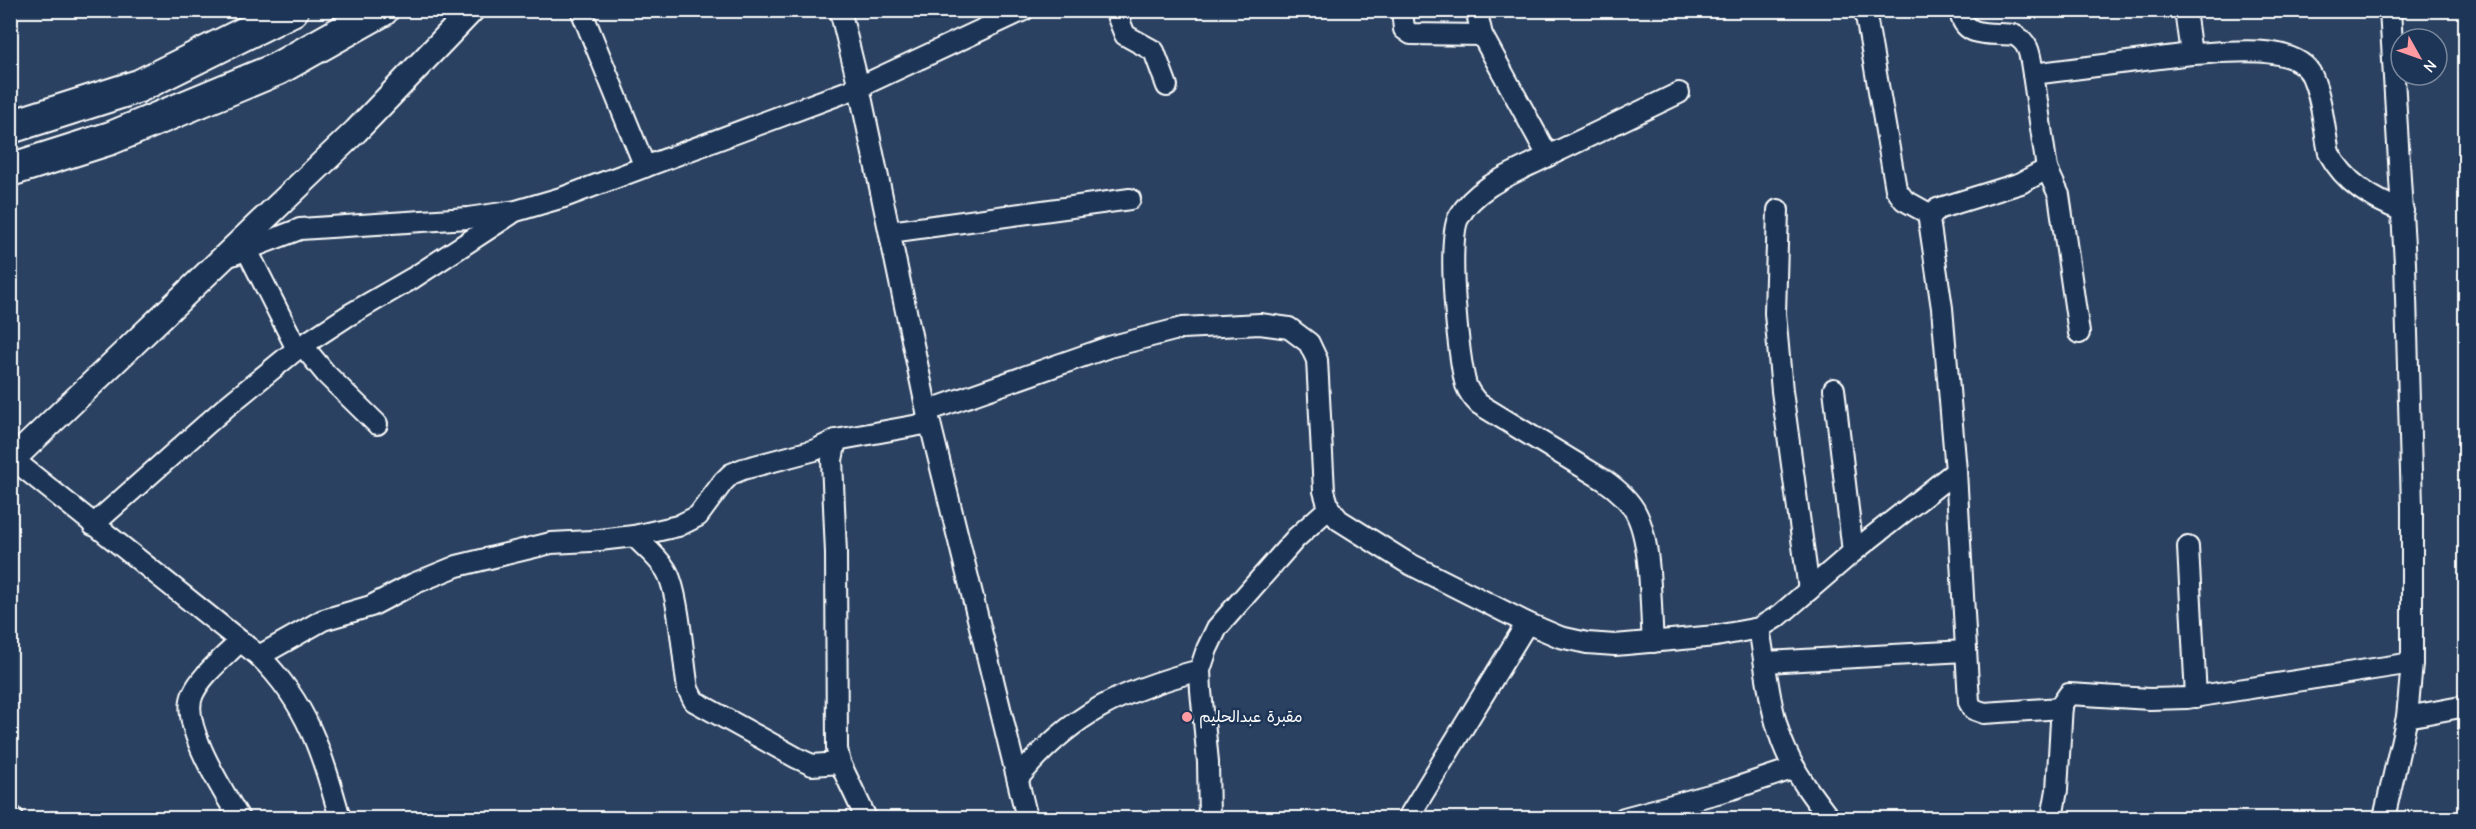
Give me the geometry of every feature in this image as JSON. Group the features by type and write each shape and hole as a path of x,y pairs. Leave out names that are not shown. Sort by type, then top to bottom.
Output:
{"main road":[{"path":"10,170 111,138 277,69 382,10"},
{"path":"10,127 140,86 271,15"}],"street":[{"path":"340,819 318,742 303,711 278,674 259,656 12,459 356,131 472,10"},
{"path":"581,10 645,167"},
{"path":"840,10 859,87 928,417 1027,819"},
{"path":"224,259 246,248 300,229 468,218 516,211 564,197 859,87 1024,10"},
{"path":"1115,10 1125,35 1154,51 1167,86"},
{"path":"1402,10 1404,29 1411,34 1482,34"},
{"path":"1482,10 1478,18 1482,34 1548,156"},
{"path":"1865,10 1896,189 1904,200 1931,215"},
{"path":"1960,10 1965,26 1971,31 2014,35 2021,38 2029,49 2048,170 2059,195 2079,333"},
{"path":"2185,10 2191,54"},
{"path":"2384,819 2407,717 2412,663 2411,451 2403,211 2390,10"},
{"path":"2033,74 2191,54 2275,53 2290,57 2301,63 2311,73 2329,153 2334,163 2350,182 2367,194 2403,211"},
{"path":"1653,642 1645,544 1636,512 1618,490 1604,480 1479,404 1472,397 1464,376 1453,248 1455,225 1473,198 1488,186 1679,93"},
{"path":"2048,170 2021,183 1937,209 1931,215 1928,225 1942,308 1956,471 1967,688 1970,702 1974,709 1984,713 2062,708"},
{"path":"890,232 1130,199"},
{"path":"1778,210 1775,313 1782,391 1809,590"},
{"path":"93,525 226,407 300,348 516,211"},
{"path":"246,248 300,348 377,424"},
{"path":"259,656 323,620 371,606 413,584 457,566 551,543 634,536 678,526 698,516 723,482 732,474 743,469 815,450 836,440 928,417 1109,347 1182,328 1260,324 1289,328 1309,343 1317,360 1324,491 1329,508 1339,520 1406,562 1527,623 1560,637 1587,643 1615,645 1653,642 1716,636 1759,628 1780,615 1853,552 1956,471"},
{"path":"1834,389 1853,552"},
{"path":"836,440 832,460 836,553 837,749 840,763 866,819"},
{"path":"1209,819 1208,762 1200,670 1207,649 1217,628 1296,538 1329,508"},
{"path":"634,536 667,571 673,589 688,689 694,701 812,765 840,763"},
{"path":"2188,547 2196,697"},
{"path":"1408,819 1527,623"},
{"path":"1759,628 1785,749 1829,819"},
{"path":"239,819 215,779 197,739 191,707 192,695 200,683 240,641"},
{"path":"1765,662 1965,651"},
{"path":"2052,819 2057,790 2062,708 2066,697 2075,693 2150,699 2196,697 2412,663"},
{"path":"1018,778 1041,750 1078,718 1113,699 1151,683 1200,670"},
{"path":"2407,717 2466,706"},
{"path":"1624,819 1732,789 1795,768"}],"place":[{"name":"مقبرة عبدالحليم","path":"1187,717"}]}
